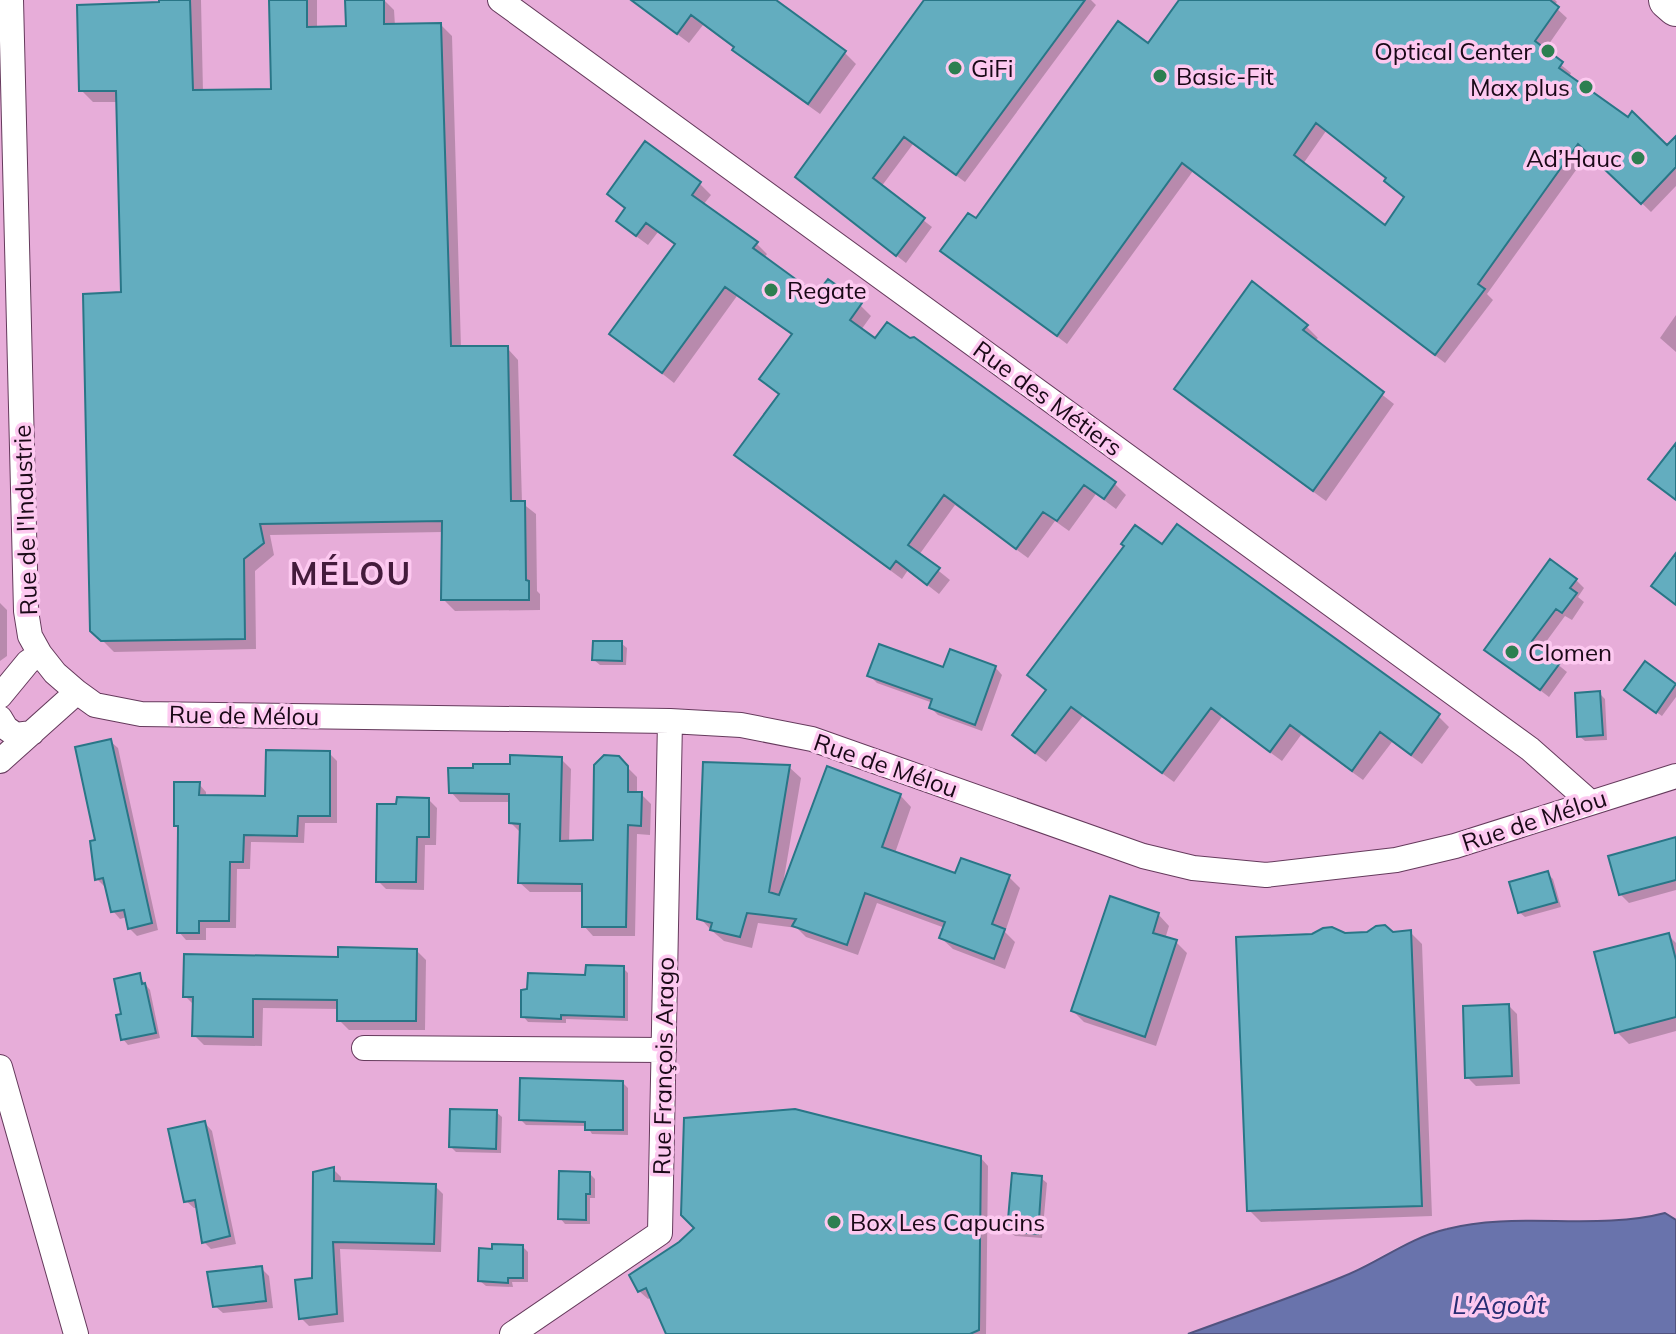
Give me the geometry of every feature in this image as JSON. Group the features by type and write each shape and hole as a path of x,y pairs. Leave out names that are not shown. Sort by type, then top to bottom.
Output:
{"main road":[{"path":"1668,0 1676,7"}],"street":[{"name":"Rue de l'Industrie","path":"11,0 26,611 30,636 40,654 55,673 77,692"},
{"name":"Rue des Métiers","path":"500,0 1539,755 1590,802"},
{"path":"0,696 28,662 40,654"},
{"path":"0,761 77,692"},
{"name":"Rue de Mélou","path":"77,692 95,705 141,714 670,721 776,730 812,739 1143,856 1193,868 1266,875 1396,860 1455,846 1676,776"},
{"path":"0,718 6,728 16,735 32,733"},
{"name":"Rue François Arago","path":"512,1334 660,1233 670,721"},
{"path":"364,1048 664,1050"},
{"path":"0,1067 76,1334"}],"shaded area":[{"path":"0,0 1676,0 1676,1220 1664,1213 1642,1219 1508,1222 1447,1228 1402,1245 1344,1276 1188,1334 0,1334"}],"water":[{"name":"L'Agoût","path":"1665,1213 1676,1220 1676,1334 1188,1334 1342,1277 1419,1238 1447,1229 1500,1221 1611,1221"}],"building":[{"path":"190,0 193,90 271,89 269,0 307,0 307,27 346,26 345,0 384,0 384,24 441,23 451,346 508,346 511,501 525,501 529,600 441,600 442,521 260,524 264,543 244,559 245,639 101,641 90,631 83,294 121,292 116,91 79,91 77,5"},
{"path":"631,0 776,0 846,51 808,104 732,50 734,47 691,15 677,34"},
{"name":"GiFi","path":"924,0 1085,0 956,175 904,137 873,178 925,218 896,256 795,177"},
{"path":"1179,0 1550,0 1559,7 1535,41 1563,62 1559,68 1628,117 1632,111 1667,145 1676,136 1676,167 1641,204 1578,144 1478,284 1485,289 1435,355 1182,163 1057,336 940,251 968,213 976,218 1118,21 1148,43","holes":["1316,123 1386,178 1384,181 1404,197 1385,225 1294,155"]},
{"path":"645,141 701,182 692,195 758,242 753,248 816,294 828,279 862,303 850,320 875,338 887,322 910,338 914,337 1116,482 1104,499 1084,485 1057,521 1043,512 1016,549 944,495 908,545 940,568 927,585 896,561 890,569 734,455 779,394 759,379 792,334 725,287 662,373 609,334 675,244 646,223 636,236 616,221 625,208 607,194"},
{"path":"1252,281 1308,325 1303,330 1384,392 1313,491 1174,389"},
{"path":"1676,443 1676,500 1648,479"},
{"path":"1177,524 1440,714 1411,755 1380,732 1352,771 1290,725 1270,752 1211,708 1162,773 1071,707 1035,753 1012,735 1046,690 1027,675 1124,546 1121,544 1135,525 1162,544"},
{"path":"1676,553 1676,605 1651,586"},
{"path":"1550,559 1577,579 1570,588 1577,593 1562,613 1556,609 1532,641 1560,663 1540,690 1484,650"},
{"path":"593,641 622,641 622,661 592,660"},
{"path":"879,644 943,667 950,649 996,666 975,725 929,708 932,699 867,676"},
{"path":"1645,661 1676,684 1656,713 1624,690"},
{"path":"1600,691 1603,735 1577,737 1575,693"},
{"path":"111,739 152,923 128,929 124,910 111,912 103,878 95,880 90,841 95,840 75,747"},
{"path":"266,750 330,751 330,816 298,816 297,836 244,835 243,862 230,862 229,921 199,921 199,933 177,933 178,826 174,826 174,782 200,782 199,795 265,796"},
{"path":"510,755 562,757 560,841 593,840 594,765 604,755 619,756 628,766 628,792 642,792 641,826 628,825 626,927 582,927 582,884 518,883 520,824 509,823 509,794 449,793 448,768 510,764"},
{"path":"703,762 790,765 769,892 779,895 827,766 901,794 882,847 955,873 961,858 1010,875 992,924 1005,929 994,959 939,938 945,922 865,893 847,945 792,926 796,919 747,913 740,937 710,930 712,923 697,919"},
{"path":"397,797 429,798 429,837 417,837 416,882 376,882 377,804 396,804"},
{"path":"1676,837 1676,880 1619,895 1608,856"},
{"path":"1548,871 1557,902 1518,913 1509,882"},
{"path":"1110,896 1159,913 1153,933 1177,940 1145,1037 1071,1011"},
{"path":"1385,925 1393,932 1411,930 1422,1206 1247,1211 1236,937 1312,934 1332,927 1345,933 1367,932"},
{"path":"1669,933 1676,960 1676,1017 1615,1033 1594,952"},
{"path":"338,947 417,949 416,1021 337,1021 337,1000 253,999 253,1037 192,1036 193,997 183,997 184,954 338,957"},
{"path":"586,965 624,966 624,1017 521,1017 521,990 527,989 528,973 585,975"},
{"path":"140,973 156,1033 121,1040 116,1015 121,1014 114,979"},
{"path":"1509,1004 1512,1076 1465,1078 1463,1006"},
{"path":"520,1078 623,1081 623,1130 585,1130 585,1122 519,1120"},
{"path":"450,1109 497,1110 496,1149 449,1147"},
{"name":"Box Les Capucins","path":"795,1109 981,1156 979,1330 970,1334 666,1334 646,1288 638,1292 629,1275 679,1242 694,1228 681,1215 684,1118"},
{"path":"205,1121 230,1236 202,1243 195,1200 184,1202 168,1129"},
{"path":"334,1167 334,1181 436,1184 434,1244 333,1242 337,1314 299,1319 295,1280 312,1278 313,1172"},
{"path":"559,1171 590,1172 586,1220 558,1219"},
{"path":"1012,1173 1042,1176 1038,1234 1007,1231"},
{"path":"492,1244 523,1245 523,1278 508,1278 508,1283 478,1281 479,1248 492,1249"},
{"path":"262,1266 266,1301 213,1307 207,1272"}],"place":[{"name":"Optical Center","path":"1548,51"},
{"name":"GiFi","path":"955,68"},
{"name":"Basic-Fit","path":"1160,76"},
{"name":"Max plus","path":"1586,87"},
{"name":"Ad’Hauc","path":"1638,158"},
{"name":"Regate","path":"771,290"},
{"name":"Clomen","path":"1512,652"},
{"name":"Box Les Capucins","path":"834,1222"}],"district":[{"name":"MÉLOU","path":"351,573"}]}
